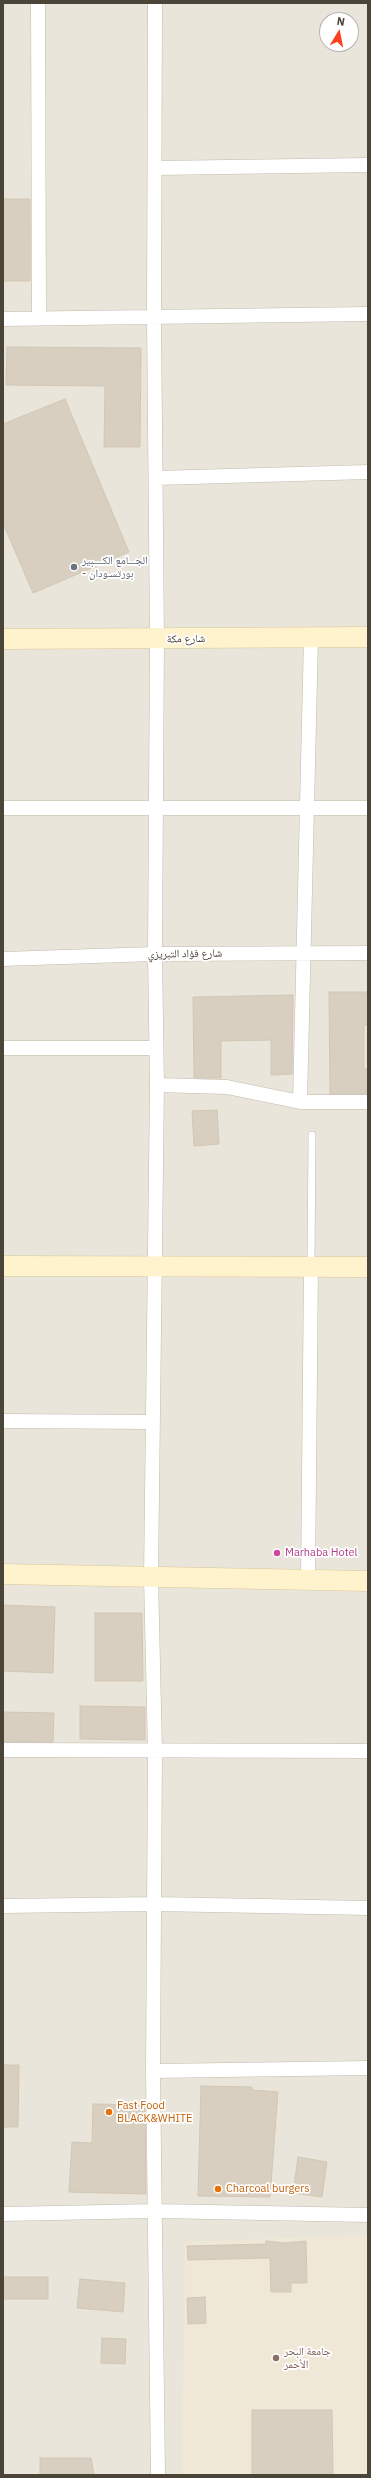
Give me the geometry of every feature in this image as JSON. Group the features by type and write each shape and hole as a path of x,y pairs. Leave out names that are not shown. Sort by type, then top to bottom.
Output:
{"street":[{"path":"38,3 39,318"},
{"path":"155,3 156,168 154,318 157,639 155,954 157,1085 150,1577 154,1751 153,2071 158,2475"},
{"path":"156,168 368,165"},
{"path":"3,319 368,314"},
{"path":"156,478 368,472"},
{"path":"300,1102 305,952 306,809 311,637"},
{"name":"شارع مكة","path":"3,639 368,637"},
{"path":"3,808 156,810 368,808"},
{"name":"شارع فؤاد التبريزي","path":"3,959 155,954 305,952 368,953"},
{"path":"3,1048 156,1048"},
{"path":"157,1085 227,1087 300,1102 368,1102"},
{"path":"3,1266 368,1267"},
{"path":"308,1581 311,1266"},
{"path":"3,1422 152,1422"},
{"path":"3,1574 368,1581"},
{"path":"3,1750 368,1751"},
{"path":"3,1906 154,1904 368,1908"},
{"path":"153,2071 368,2068"},
{"path":"3,2214 155,2211 368,2215"}],"lane":[{"path":"311,1266 312,1135"}],"shaded area":[{"path":"3,3 368,3 368,2475 3,2475"},
{"name":"جامعة البحر الأحمر","path":"368,2235 368,2475 182,2475 185,2242"}],"building":[{"path":"3,199 30,199 30,281 3,281"},
{"path":"7,347 141,348 140,447 104,447 105,386 6,385"},
{"path":"65,399 129,552 33,593 3,523 3,424"},
{"path":"329,992 368,992 368,1025 364,1025 364,1069 368,1069 368,1094 330,1094"},
{"path":"293,995 292,1074 271,1075 271,1040 221,1041 221,1078 194,1078 193,997"},
{"path":"217,1110 219,1144 194,1146 192,1111"},
{"path":"3,1605 55,1607 53,1673 3,1671"},
{"path":"95,1613 142,1613 143,1681 95,1681"},
{"path":"80,1706 145,1707 145,1740 80,1739"},
{"path":"3,1712 54,1713 53,1742 3,1742"},
{"path":"3,2065 19,2065 18,2127 3,2127"},
{"path":"201,2086 252,2087 252,2090 278,2092 270,2197 198,2196"},
{"path":"93,2104 145,2105 146,2194 69,2192 72,2142 92,2143"},
{"path":"298,2157 327,2162 322,2197 293,2193"},
{"path":"266,2241 285,2243 306,2241 307,2283 291,2283 291,2292 271,2292 270,2258 188,2260 187,2246 266,2244"},
{"path":"3,2277 48,2277 48,2299 3,2299"},
{"path":"80,2279 125,2283 123,2312 77,2308"},
{"path":"205,2297 206,2323 188,2324 187,2298"},
{"path":"102,2338 126,2339 125,2364 101,2363"},
{"path":"252,2410 332,2410 333,2475 252,2475"},
{"path":"40,2458 91,2458 94,2475 40,2475"}],"place":[{"name":"الجـــامع الكــــبير - بورتسـودان","path":"74,567"},
{"name":"Marhaba Hotel","path":"277,1553"},
{"name":"Fast Food BLACK&WHITE","path":"109,2112"},
{"name":"Charcoal burgers","path":"218,2189"},
{"name":"جامعة البحر الأحمر","path":"276,2358"}]}
